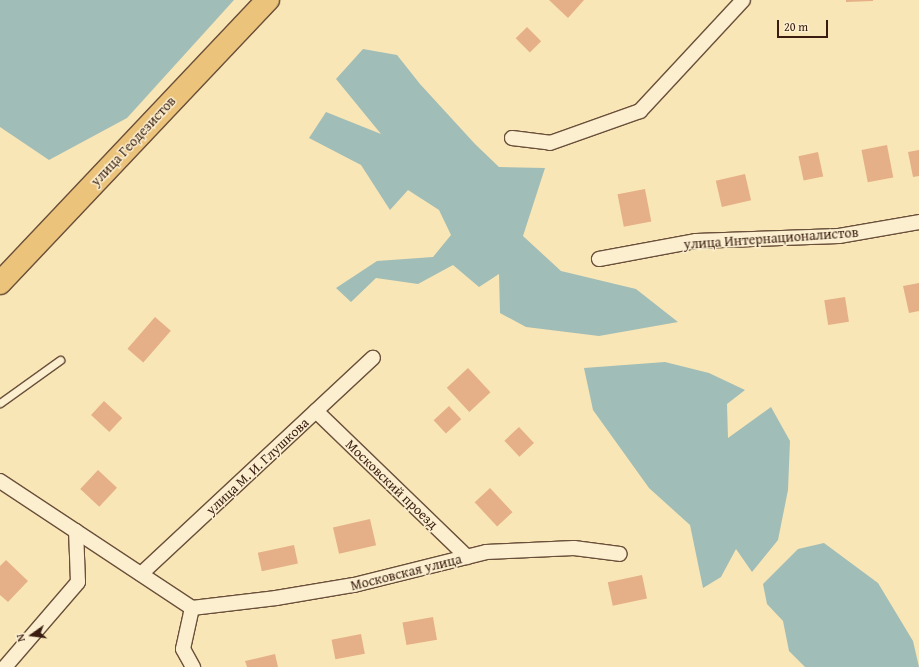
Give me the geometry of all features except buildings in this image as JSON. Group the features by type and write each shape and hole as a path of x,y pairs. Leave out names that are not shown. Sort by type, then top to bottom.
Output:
{"main road":[{"name":"улица Геодезистов","path":"0,284 268,0"}],"street":[{"path":"512,138 550,143 640,111 743,0"},
{"name":"улица Интернационалистов","path":"599,259 696,241 839,236 919,222"},
{"name":"улица М. И. Глушкова","path":"141,574 373,358"},
{"name":"Московский проезд","path":"316,411 468,557"},
{"path":"0,481 192,608 183,649 193,667"},
{"path":"5,667 78,582 76,531"},
{"name":"Московская улица","path":"192,608 276,598 354,585 486,552 574,548 620,554"}],"lane":[{"path":"0,403 60,360"}],"water":[{"path":"0,0 234,0 127,118 49,160 0,127"},
{"path":"363,49 397,55 420,84 475,144 499,167 545,168 523,236 561,271 636,289 678,322 599,336 526,327 500,313 499,274 479,287 453,265 418,284 376,278 351,302 336,288 377,261 433,257 451,235 439,210 408,190 390,210 361,165 309,138 326,112 381,134 336,79"},
{"path":"665,362 709,373 745,390 727,404 728,438 771,407 790,441 788,490 778,540 752,572 736,549 721,577 703,588 690,525 649,488 593,410 584,368"},
{"path":"824,543 878,583 913,641 919,667 805,667 789,651 783,621 767,604 763,584 798,549"}]}
